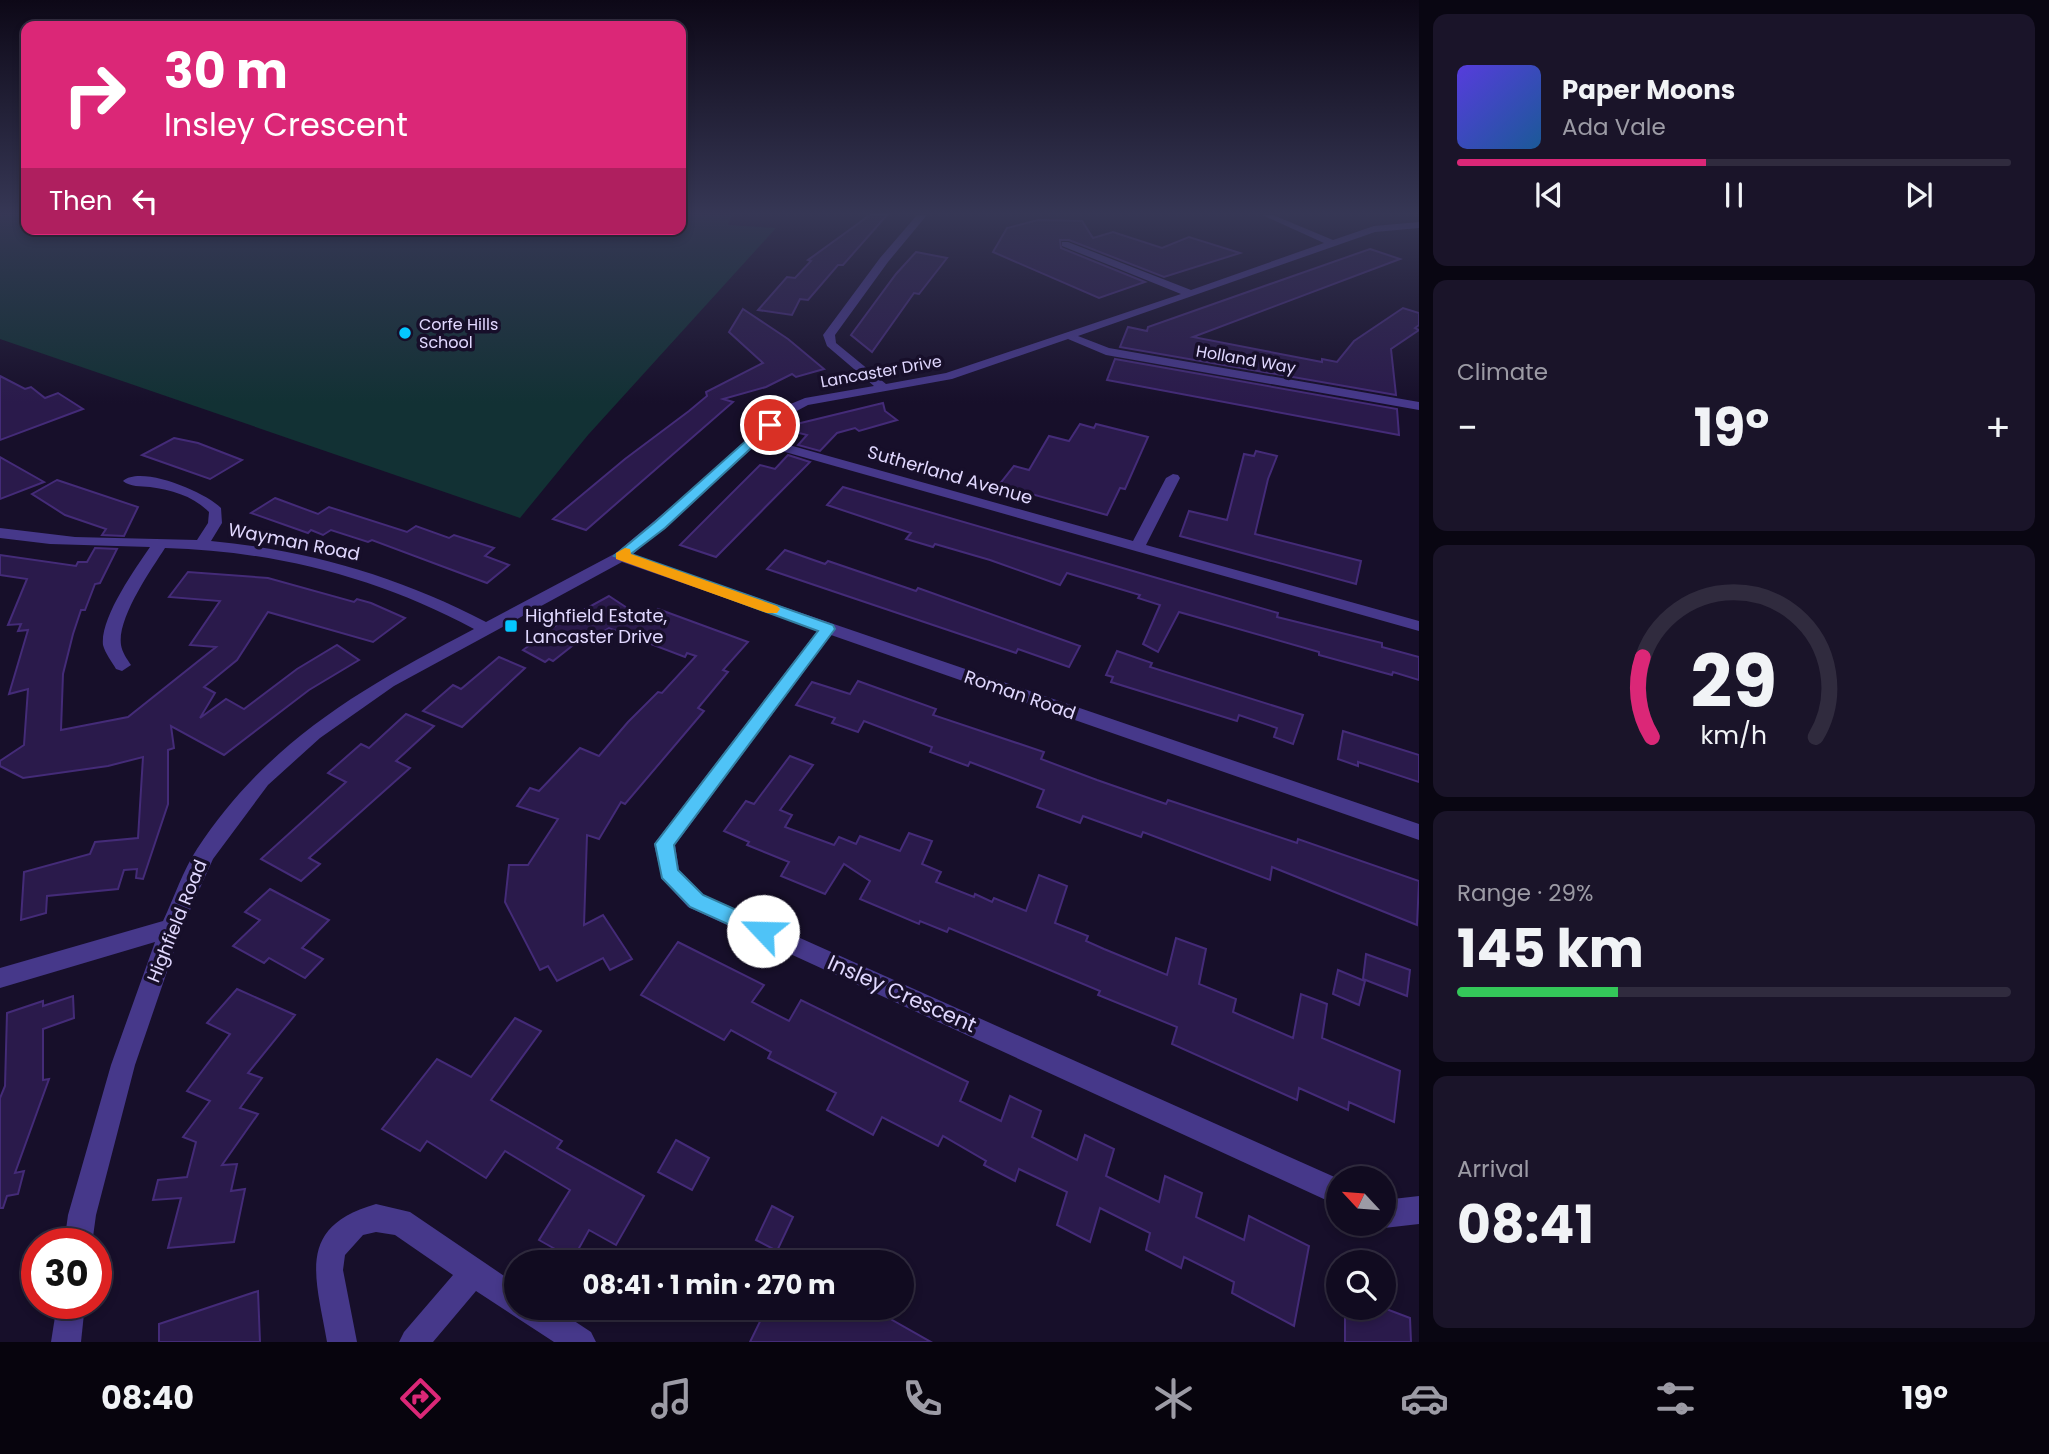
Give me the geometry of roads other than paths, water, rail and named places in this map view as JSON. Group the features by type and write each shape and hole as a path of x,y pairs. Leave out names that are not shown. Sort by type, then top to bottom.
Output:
{"street":[{"path":"871,278 829,335 831,344 883,387"},
{"path":"1150,278 1191,294"},
{"name":"Lancaster Drive","path":"621,556 695,494 786,411 805,402 948,376 1238,278"},
{"name":"Holland Way","path":"1069,336 1106,351 1419,406"},
{"name":"Sutherland Avenue","path":"753,439 1419,626"},
{"path":"1137,548 1173,478"},
{"path":"130,481 157,483 203,499 211,505 216,511 215,523 201,545"},
{"name":"Wayman Road","path":"0,533 68,541 201,545 294,558 392,583 446,606 485,628"},
{"path":"122,665 112,644 115,626 133,588 160,544"},
{"name":"Highfield Road","path":"80,1228 123,1065 171,928 204,855 261,780 313,733 388,682 621,556"},
{"name":"Roman Road","path":"621,556 1419,832"},
{"name":"Insley Crescent","path":"827,629 664,844 669,873 696,901 1326,1187"},
{"path":"0,978 171,928"},
{"path":"1396,1212 1419,1210"},
{"path":"342,1342 329,1270 332,1251 341,1237 355,1224 376,1218 400,1222 504,1293"},
{"path":"414,1342 473,1273"},
{"path":"66,1342 69,1319"},
{"path":"546,1320 580,1342"}],"place":[{"name":"Corfe Hills School","path":"405,333"},
{"name":"Highfield Estate, Lancaster Drive","path":"511,626"}]}
